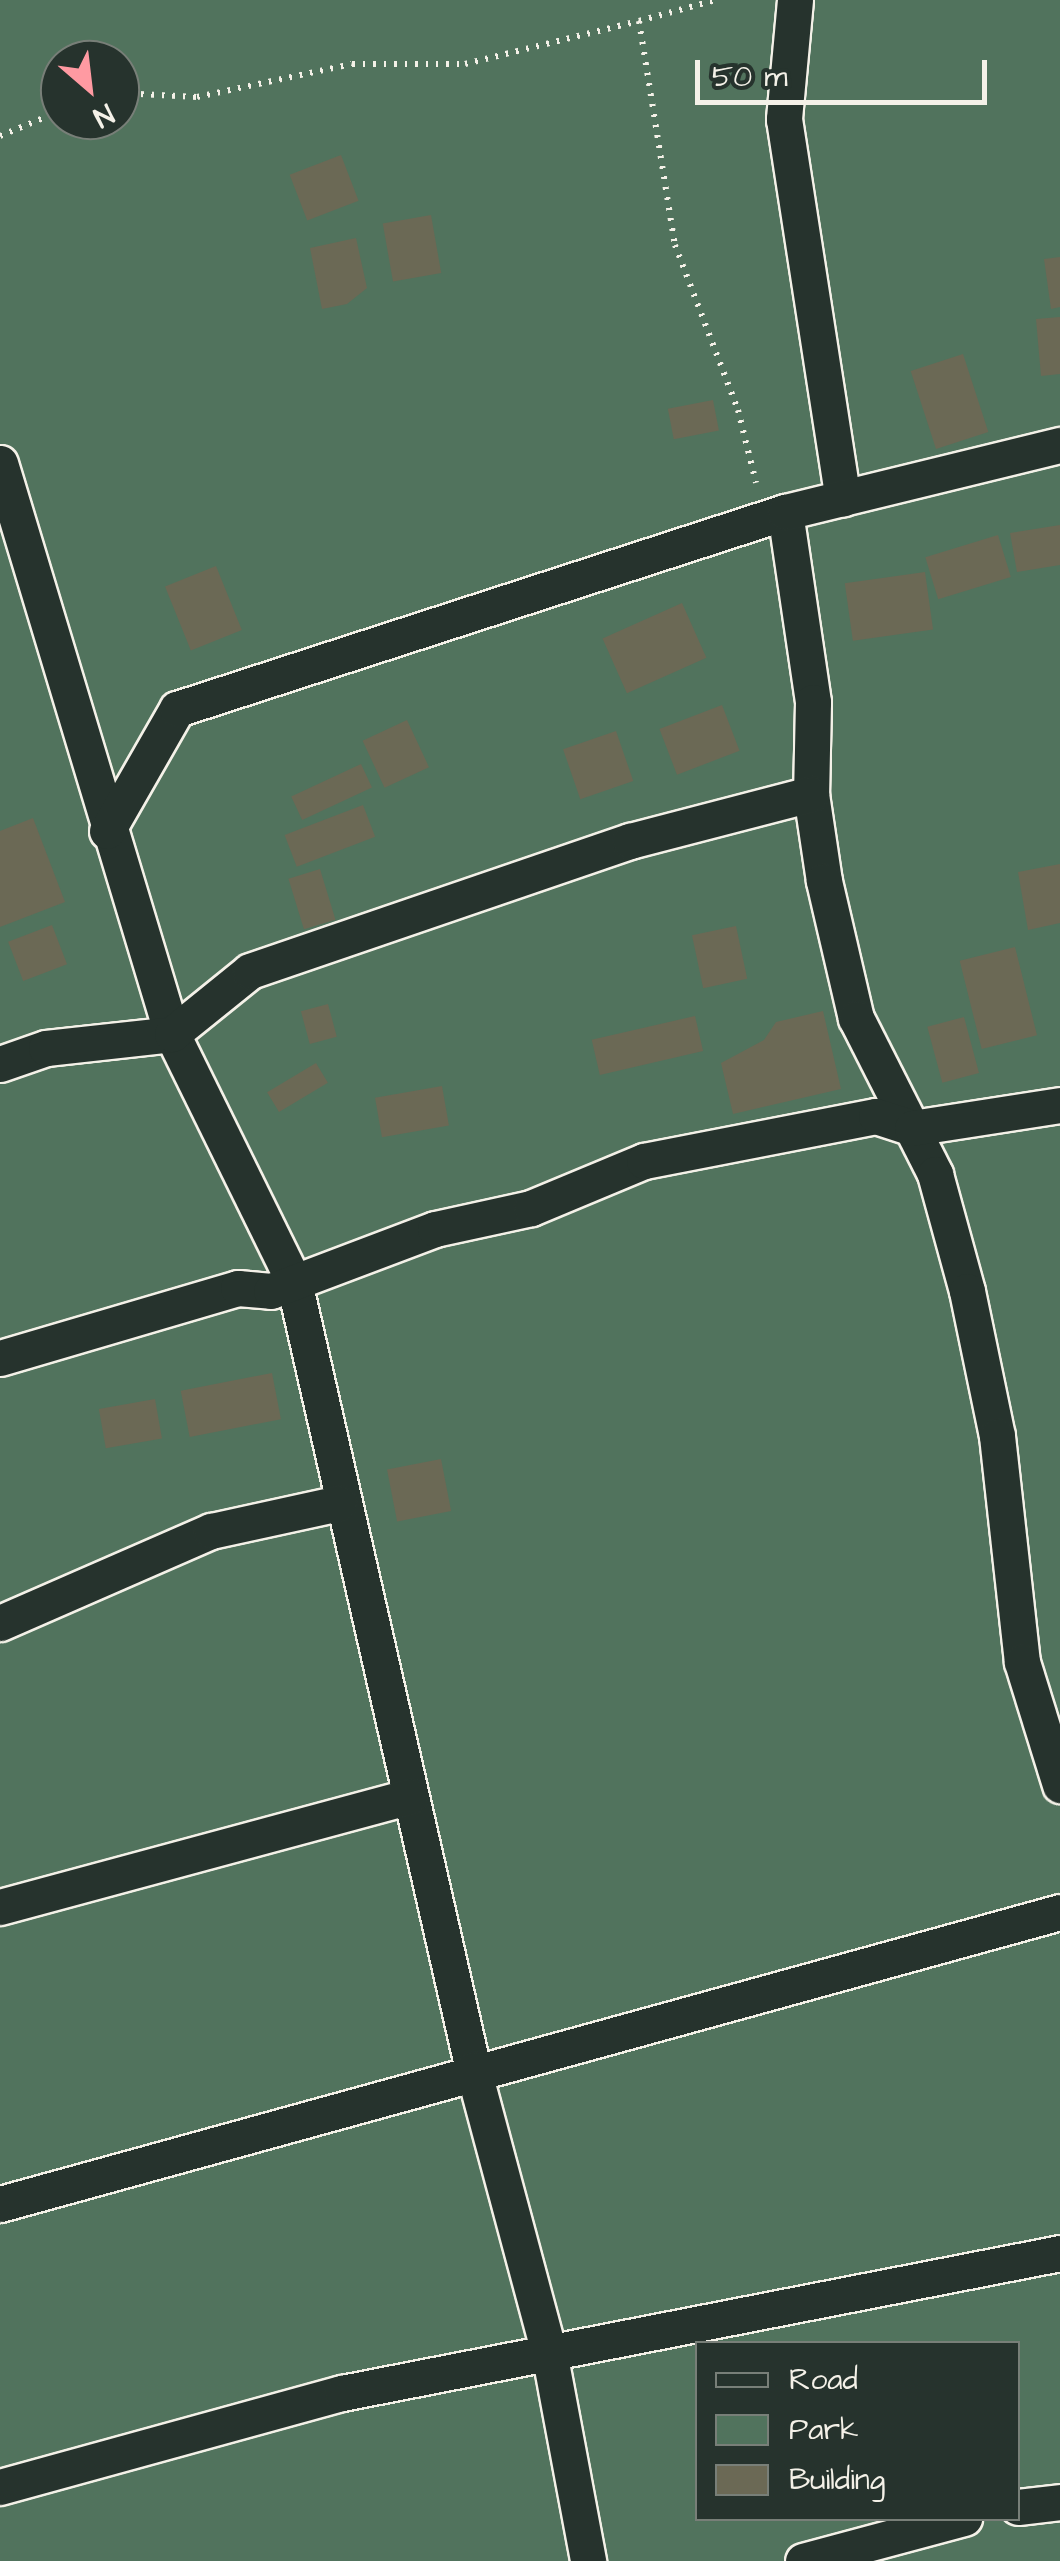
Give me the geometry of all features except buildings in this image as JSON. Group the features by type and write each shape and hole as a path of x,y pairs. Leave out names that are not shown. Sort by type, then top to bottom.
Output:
{"street":[{"path":"795,0 784,119 843,498"},
{"path":"107,831 177,709 775,515 1060,445"},
{"path":"0,463 107,831 172,1034 294,1282 339,1502 473,2069 550,2358 588,2561"},
{"path":"775,515 814,702 811,794 856,1018 936,1174 967,1292 997,1436 1022,1662 1060,1785"},
{"path":"0,1064 46,1048 172,1034 250,971 649,834 811,794"},
{"path":"0,1358 238,1288 271,1291 435,1229 531,1208 644,1161 876,1116 912,1128 1060,1105"},
{"path":"0,1623 211,1531 339,1502"},
{"path":"0,1907 410,1796"},
{"path":"0,2204 473,2069 1060,1912"},
{"path":"0,2487 342,2393 550,2358 609,2336 1060,2252"},
{"path":"1020,2508 1060,2502"},
{"path":"803,2561 953,2521"}],"path":[{"path":"140,94 196,97 352,64 464,64 716,0"},
{"path":"639,21 675,245 775,515"},
{"path":"0,136 40,119"}],"green space":[{"path":"0,0 1060,0 1060,2561 0,2561"}]}
